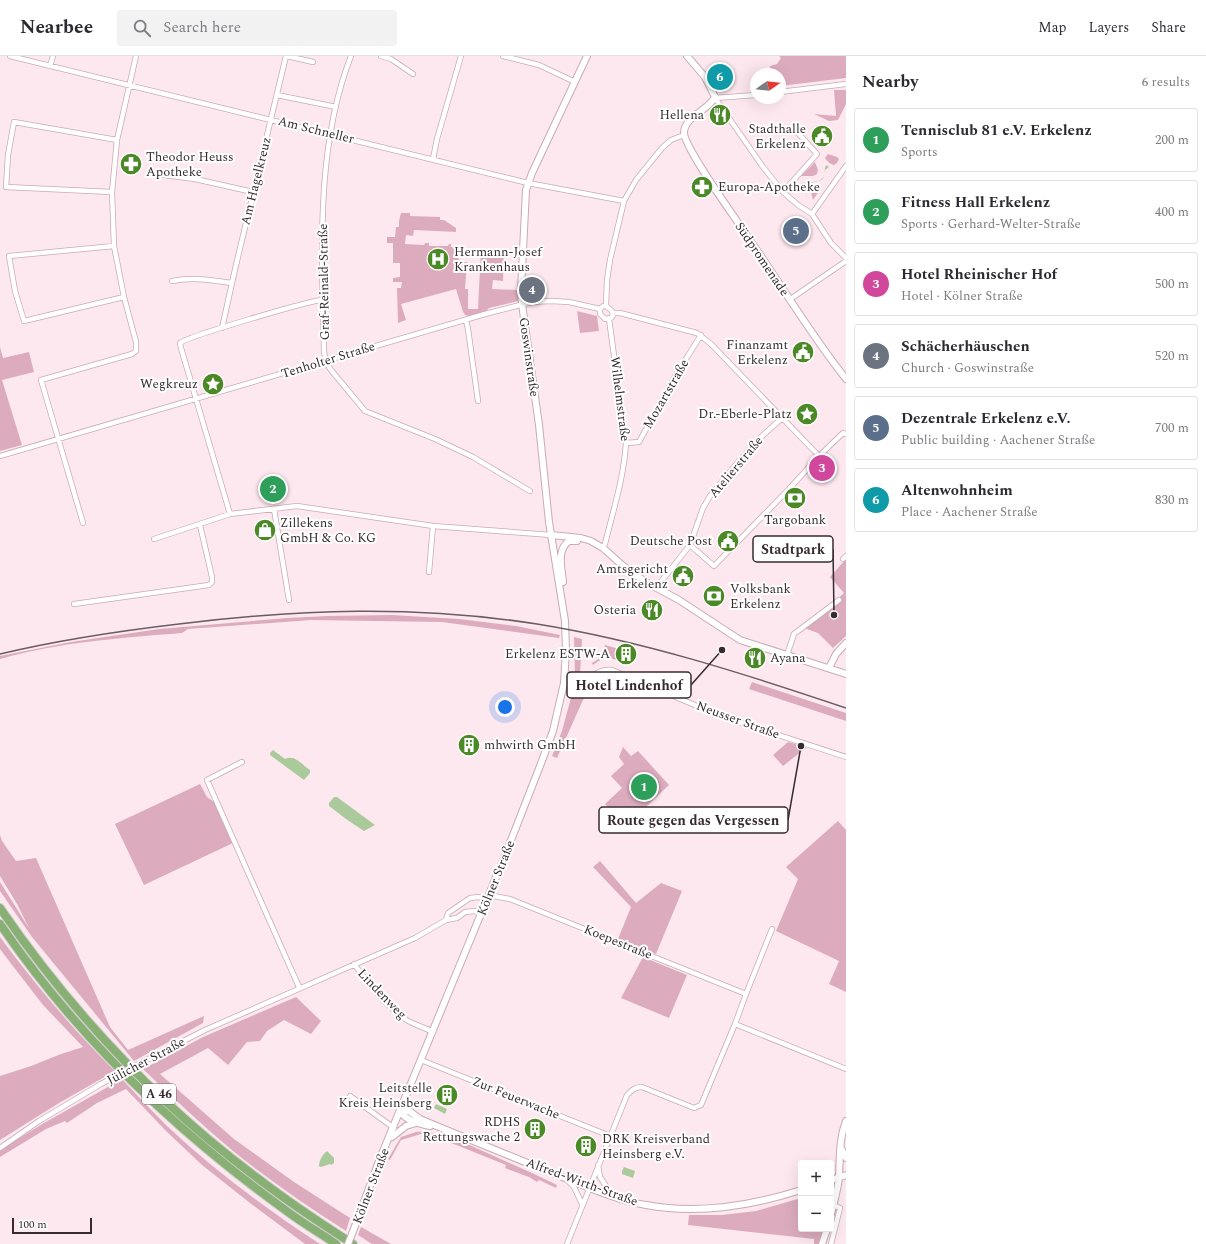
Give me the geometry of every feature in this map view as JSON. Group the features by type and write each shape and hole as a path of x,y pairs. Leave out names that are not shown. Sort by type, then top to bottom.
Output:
{"highway":[{"name":"A 46","path":"0,908 45,969 81,1013 170,1105 220,1149 255,1176 290,1202 353,1244"},
{"name":"A 46","path":"0,924 37,975 74,1020 163,1111 251,1185 336,1244"}],"main road":[{"name":"Goswinstraße","path":"565,621 551,535 539,425 521,291 526,190 587,56"},
{"path":"684,135 684,129 690,120 715,98 714,92 705,78 687,56"},
{"name":"Südpromenade","path":"684,135 687,144 715,190 750,238 789,300 846,379"},
{"path":"551,535 581,538 591,541 603,548 622,565 656,588 679,600 740,640 846,674"},
{"path":"561,595 564,591 561,555 562,547 569,541 578,541 581,538"},
{"name":"Kölner Straße","path":"348,1244 389,1139 506,853 553,731 564,683 566,650 565,621"},
{"path":"829,668 836,654 846,643"},
{"name":"Alfred-Wirth-Straße","path":"400,1112 410,1111 420,1119 439,1127 589,1188 630,1202 692,1210 717,1209 768,1200 798,1191"},
{"name":"Alfred-Wirth-Straße","path":"400,1112 406,1119 417,1123 439,1127"},
{"path":"834,1200 839,1177 842,1130 846,1121"},
{"path":"389,1139 406,1126 417,1123"},
{"path":"840,1146 846,1158"},
{"path":"834,1179 846,1175"},
{"path":"822,1244 826,1232"}],"street":[{"name":"Am Schneller","path":"10,56 528,183 624,201"},
{"path":"50,66 53,56"},
{"path":"83,523 41,380 136,352 136,342 124,297 114,246 112,192 117,140 136,56"},
{"name":"Am Hagelkreuz","path":"222,328 231,283 287,56 313,62"},
{"name":"Graf-Reinald-Straße","path":"351,56 344,76 329,134 323,209 324,352 327,361 331,370 365,411 473,456 530,490"},
{"path":"381,56 391,59 413,74"},
{"path":"433,159 437,139 462,56"},
{"path":"503,56 539,65 575,82"},
{"path":"786,91 846,84"},
{"path":"277,95 336,107"},
{"path":"715,98 750,95"},
{"path":"715,98 763,167 783,192 798,205 812,214 831,243 846,259 789,300"},
{"path":"112,192 6,187 8,155 14,122 117,140"},
{"path":"783,192 817,154 797,132"},
{"path":"684,135 671,140 662,148 636,180 624,201 610,260 607,280 606,306 613,313 620,313 697,333 711,344 819,456"},
{"path":"812,214 846,166"},
{"path":"164,175 195,179 253,192"},
{"path":"114,246 9,256 15,291 24,321 124,297"},
{"path":"172,281 199,278 231,283"},
{"path":"230,514 180,348 180,343 188,338 323,300"},
{"name":"Tenholter Straße","path":"0,456 522,304 560,300 600,309"},
{"path":"606,306 603,306 600,309 600,314 605,319 609,319 612,317 613,313"},
{"name":"Wilhelmstraße","path":"603,548 626,454 626,443 609,319"},
{"path":"466,320 478,401"},
{"name":"Mozartstraße","path":"626,443 639,442 671,383 701,336"},
{"name":"Atelierstraße","path":"690,545 703,508 710,496 748,451 782,418"},
{"path":"656,588 690,545 714,566 819,456 843,433 846,434"},
{"path":"154,539 230,514 297,506 433,526 551,535"},
{"path":"274,509 290,600"},
{"path":"74,604 209,585 212,582 212,577 200,525"},
{"path":"429,572 433,526"},
{"path":"787,655 794,634 839,600"},
{"name":"Neusser Straße","path":"564,683 577,684 598,671 612,670 722,717 846,757"},
{"path":"242,762 207,780 299,987"},
{"name":"Jülicher Straße","path":"446,920 448,913 470,898 487,897"},
{"name":"Koepestraße","path":"487,897 510,899 746,994"},
{"name":"Jülicher Straße","path":"0,1148 38,1121 101,1084 205,1030 299,987 415,938 446,920 457,918 464,912 470,910 481,913"},
{"path":"567,1244 626,1095 632,1089 642,1086 694,1108 701,1105 735,1024 772,929"},
{"name":"Lindenweg","path":"354,964 370,985 405,1019 421,1028 433,1032"},
{"path":"735,1024 846,1069"},
{"name":"Zur Feuerwache","path":"422,1060 610,1136"},
{"path":"350,1096 394,1128"},
{"path":"598,1165 600,1177 612,1195"},
{"path":"565,1178 574,1187 582,1204"},
{"path":"831,1244 840,1208 834,1205"}],"shaded area":[{"path":"779,56 846,56 846,78 786,85 786,68 770,68 770,66 777,64 781,58"},
{"path":"834,90 846,90 846,104 838,120 829,121 814,114 836,116"},
{"path":"828,154 839,159 837,163 833,165 828,162 825,158"},
{"path":"815,162 818,170 817,174 813,176 801,176"},
{"path":"826,165 829,167 824,173 825,168"},
{"path":"813,182 805,186 805,191 809,202 804,189 802,189 800,185 802,183"},
{"path":"815,188 821,188 813,200 811,192"},
{"path":"401,213 410,213 410,216 440,217 440,220 444,220 456,228 456,232 414,230 413,236 406,235 405,244 424,245 425,243 429,243 429,246 448,246 451,244 451,247 457,248 457,256 461,262 467,262 465,289 468,289 468,309 478,309 481,249 504,250 503,281 493,280 492,289 519,290 518,301 489,308 483,314 469,316 465,315 463,312 456,289 401,304 406,320 398,323 397,288 401,288 402,282 393,282 393,278 400,277 400,263 393,263 393,243 387,243 387,237 395,237 396,227 399,227"},
{"path":"577,311 597,316 599,331 580,333"},
{"path":"0,347 3,358 29,352 34,372 2,380 22,445 0,451"},
{"path":"846,559 846,636 833,648 818,633 804,628 844,593 830,577"},
{"path":"392,615 459,619 516,626 560,635 559,638 442,622 311,620 188,629 182,633 113,639 45,648 0,659 0,656 71,642 159,629 287,618"},
{"path":"574,637 582,639 580,675 587,675 580,677 575,676"},
{"path":"605,645 619,649 617,660 610,658 604,659 593,665 592,663 600,658"},
{"path":"752,682 846,713 846,721 749,689"},
{"path":"581,687 587,696 583,700 557,758 552,756 562,731 572,694"},
{"path":"788,742 807,747 783,766 773,755"},
{"path":"623,747 631,756 638,751 669,785 626,826 605,804 622,788 611,776 624,764 619,757"},
{"path":"273,750 285,759 295,759 310,770 310,773 304,780 270,755"},
{"path":"200,784 207,797 214,802 233,843 144,885 115,824"},
{"path":"334,797 337,797 375,825 364,831 346,819 329,806 329,803"},
{"path":"838,821 846,830 846,992 829,984 839,961 776,931 798,879 786,867"},
{"path":"0,835 2,841 16,861 36,858 110,1027 128,1050 204,1016 203,1023 134,1061 32,937 0,891 0,882 29,928 17,904 0,876"},
{"path":"600,861 636,903 661,883 682,891 656,954 618,939 631,907 593,867"},
{"path":"0,937 55,1006 115,1071 59,1103 0,1140 0,1076 83,1047 43,1005 9,961 0,949"},
{"path":"643,957 687,975 669,1018 621,998"},
{"path":"296,997 321,1021 311,1034 284,1020 267,1031 260,1041 247,1042 228,1065 208,1048 160,1074 234,1139 294,1182 350,1218 346,1231 288,1192 233,1151 187,1111 143,1069 203,1037"},
{"path":"122,1079 167,1126 203,1158 260,1203 320,1244 305,1244 202,1165 166,1131 126,1089 97,1103 67,1123 65,1121 46,1129 0,1157 0,1150 44,1123"},
{"path":"436,1104 447,1109 445,1114 434,1108"},
{"path":"427,1131 465,1143 557,1185 556,1188 539,1180 537,1182 529,1177 505,1168 506,1165 429,1134 421,1134 401,1140 390,1160 388,1159 401,1137 416,1132"},
{"path":"327,1151 334,1158 334,1163 321,1167 319,1166 320,1159"},
{"path":"624,1167 635,1171 633,1178 622,1174"},
{"path":"798,1199 798,1232 824,1232 820,1244 814,1244 814,1239 688,1225 689,1215 722,1215 756,1211"},
{"path":"361,1227 391,1244 372,1244 358,1235"}],"railway":[{"path":"0,654 89,636 224,619 314,612 358,611 447,614 537,624 577,631 655,649 732,671 846,708"}],"place":[{"name":"Altenwohnheim","path":"720,77"},
{"name":"Hellena","path":"720,115"},
{"name":"Stadthalle Erkelenz","path":"822,136"},
{"name":"Theodor Heuss Apotheke","path":"131,164"},
{"name":"Europa-Apotheke","path":"702,187"},
{"name":"Dezentrale Erkelenz e.V.","path":"796,231"},
{"name":"Hermann-Josef Krankenhaus","path":"438,259"},
{"name":"Schächerhäuschen","path":"532,290"},
{"name":"Finanzamt Erkelenz","path":"803,352"},
{"name":"Wegkreuz","path":"213,384"},
{"name":"Dr.-Eberle-Platz","path":"807,414"},
{"name":"Hotel Rheinischer Hof","path":"822,468"},
{"name":"Fitness Hall Erkelenz","path":"273,489"},
{"name":"Targobank","path":"795,498"},
{"name":"Zillekens GmbH & Co. KG","path":"265,530"},
{"name":"Deutsche Post","path":"728,541"},
{"name":"Amtsgericht Erkelenz","path":"683,576"},
{"name":"Volksbank Erkelenz","path":"714,596"},
{"name":"Osteria","path":"652,610"},
{"name":"Stadtpark","path":"834,615"},
{"name":"Hotel Lindenhof","path":"722,650"},
{"name":"Erkelenz ESTW-A","path":"626,654"},
{"name":"Ayana","path":"755,658"},
{"name":"mhwirth GmbH","path":"469,745"},
{"name":"Route gegen das Vergessen","path":"801,746"},
{"name":"Tennisclub 81 e.V. Erkelenz","path":"644,787"},
{"name":"Leitstelle Kreis Heinsberg","path":"447,1095"},
{"name":"RDHS Rettungswache 2","path":"535,1129"},
{"name":"DRK Kreisverband Heinsberg e.V.","path":"586,1146"}]}
